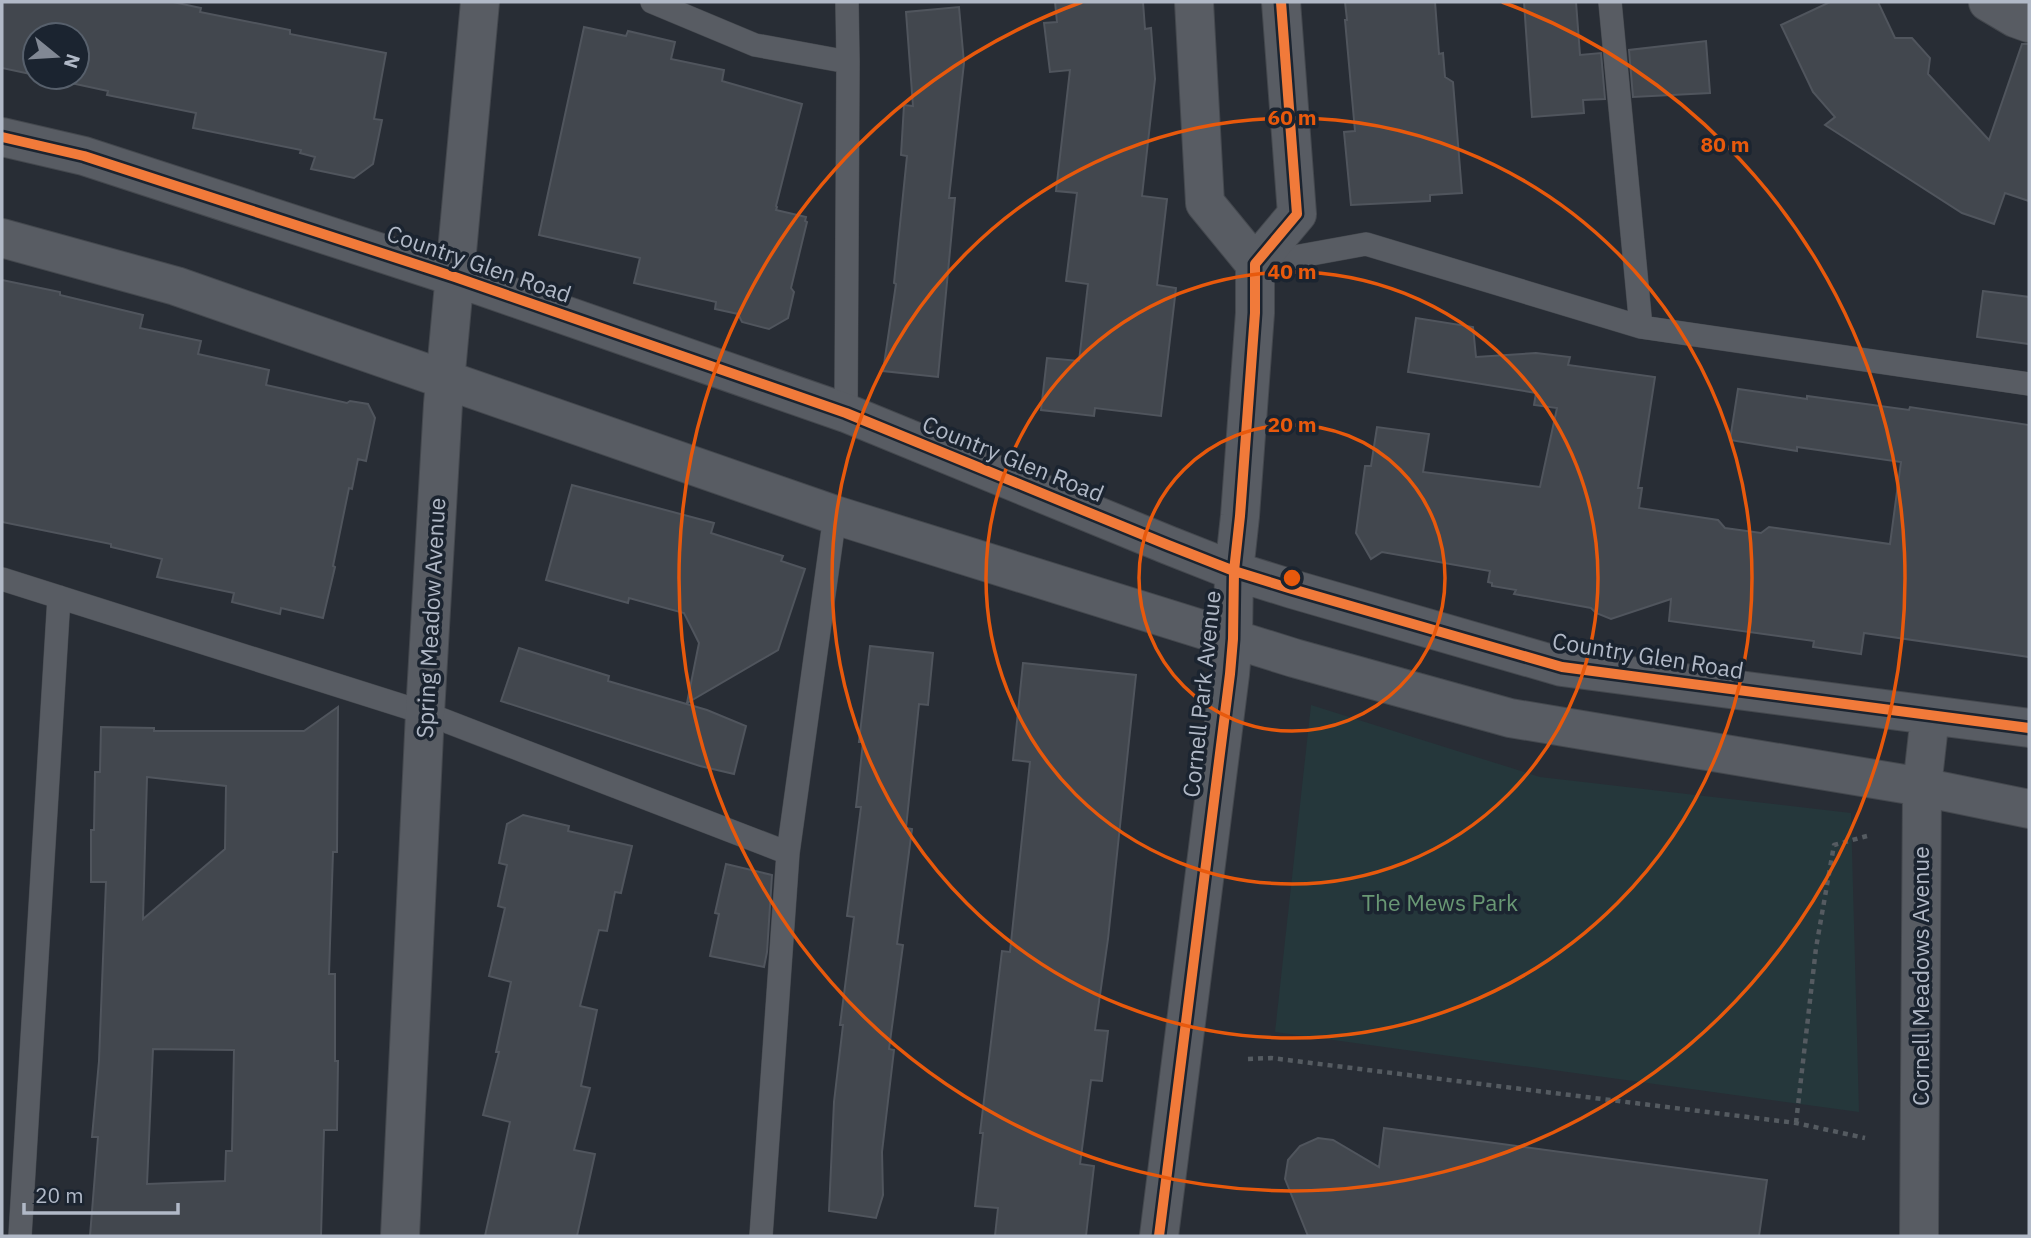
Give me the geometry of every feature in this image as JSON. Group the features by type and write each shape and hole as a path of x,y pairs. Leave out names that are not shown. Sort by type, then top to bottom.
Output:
{"street":[{"name":"Spring Meadow Avenue","path":"400,1236 444,379 480,2"},
{"path":"1194,2 1205,203 1255,264 1297,214 1281,2"},
{"path":"1988,2 2029,23"},
{"name":"Country Glen Road","path":"2,137 84,156 455,277 846,414 1234,570 1562,667 2029,728"},
{"path":"2,238 176,286 835,515 1233,639 1510,718 1922,787 2029,809"},
{"name":"Cornell Park Avenue","path":"1159,1236 1233,639 1234,570 1255,313 1255,264"},
{"name":"Cornell Meadows Avenue","path":"1919,1236 1922,787 1930,716"}],"lane":[{"path":"652,2 755,45 848,62"},
{"path":"846,2 846,414"},
{"path":"1609,2 1642,327"},
{"path":"1255,264 1366,244 1642,327 2029,384"},
{"path":"761,1236 788,853 835,515"},
{"path":"2,579 425,713 788,853"},
{"path":"20,1236 59,597"}],"path":[{"path":"1796,1123 1816,948 1834,845 1867,836"},
{"path":"1248,1059 1271,1058 1796,1123 1865,1138"}],"green space":[{"name":"The Mews Park","path":"1311,705 1540,777 1851,813 1859,1112 1275,1032"}],"building":[{"path":"2,2 173,2 201,8 200,12 290,30 290,34 386,53 374,119 382,120 373,164 354,178 311,169 315,157 300,153 301,150 193,128 196,113 107,95 108,91 91,87 91,21 21,21 21,72 2,68"},
{"path":"1055,2 1143,2 1145,29 1151,28 1155,79 1142,196 1167,199 1157,285 1176,288 1161,416 1095,408 1094,416 1041,410 1047,358 1079,361 1088,284 1066,281 1077,193 1056,191 1070,70 1050,72 1044,23 1057,22"},
{"path":"1345,2 1435,2 1439,54 1443,53 1445,77 1453,82 1462,193 1430,195 1430,201 1351,205 1344,132 1355,131"},
{"path":"1524,2 1576,2 1580,55 1601,53 1605,99 1583,100 1584,113 1532,117"},
{"path":"1830,2 1878,2 1895,38 1912,38 1930,58 1928,74 1989,140 2022,44 2029,44 2029,201 2005,193 1994,224 1962,213 1825,125 1835,117 1813,92 1781,25"},
{"path":"959,7 964,63 949,198 955,198 938,377 883,371 896,284 907,156 901,155 904,105 913,106 906,12"},
{"path":"584,27 626,36 628,31 675,42 671,59 724,70 722,81 802,104 776,206 776,210 806,217 807,222 791,288 794,292 788,318 769,329 742,322 738,314 715,309 716,302 634,283 640,258 539,235"},
{"path":"1706,41 1710,93 1633,97 1629,50"},
{"path":"2,280 60,292 60,295 143,315 140,328 201,341 198,354 269,370 266,385 347,403 350,401 368,404 375,418 366,461 358,459 352,489 349,488 323,618 281,608 280,614 232,602 234,593 157,577 162,559 111,547 111,544 2,522"},
{"path":"1983,291 2029,297 2029,344 1977,337"},
{"path":"1416,318 1473,327 1476,357 1536,353 1570,357 1568,365 1655,377 1638,488 1642,488 1639,508 1718,520 1725,528 1761,533 1769,527 1890,544 1901,462 1797,447 1797,451 1730,440 1738,389 1909,410 1910,407 2029,425 2029,657 1864,633 1861,654 1813,647 1814,641 1669,621 1671,599 1611,619 1591,608 1514,594 1516,590 1492,586 1492,583 1488,582 1490,571 1382,552 1371,559 1356,533 1365,466 1371,466 1377,427 1429,434 1423,472 1540,487 1557,408 1534,405 1536,393 1408,372"},
{"path":"572,485 714,523 711,533 783,556 781,561 805,569 778,650 687,703 699,643 684,613 629,598 628,603 546,580"},
{"path":"870,646 933,653 928,705 919,704 906,828 912,829 897,944 903,945 889,1049 894,1050 882,1152 883,1195 876,1218 829,1211 834,1102 843,1025 840,1025 854,917 847,916 861,807 856,807 863,742 859,742"},
{"path":"519,648 609,676 608,681 707,710 746,726 734,774 700,766 501,701"},
{"path":"1023,663 1136,675 1108,939 1095,1030 1108,1031 1102,1081 1091,1080 1080,1164 1094,1166 1086,1236 995,1236 998,1208 975,1206 983,1133 980,1133 1002,951 1010,952 1030,762 1013,760"},
{"path":"338,707 337,852 333,852 329,974 335,974 337,1130 324,1130 321,1236 90,1236 98,1137 92,1137 99,1061 106,882 91,882 91,830 94,830 95,772 100,772 101,727 154,728 154,731 304,731","holes":["147,777 226,786 225,849 143,919","153,1049 234,1050 232,1151 226,1151 225,1181 147,1184"]},
{"path":"523,815 569,826 568,831 632,846 621,893 615,892 607,931 599,930 580,1006 597,1010 581,1086 590,1088 574,1150 595,1154 577,1236 485,1236 510,1122 483,1115 499,1052 496,1052 511,982 489,976 505,908 498,906 507,865 499,863 507,824"},
{"path":"726,864 772,875 764,967 710,956 719,914 715,913"},
{"path":"1384,1128 1767,1180 1759,1236 1308,1236 1285,1179 1288,1160 1300,1146 1318,1138 1333,1140 1379,1167"}],"cycle path":[{"path":"1159,1236 1230,674 1234,571 1255,313 1255,264 1297,214 1281,2"},
{"path":"2,137 84,156 455,277 846,413 1168,545 1234,571 1292,589 1562,667 2029,728"}]}
